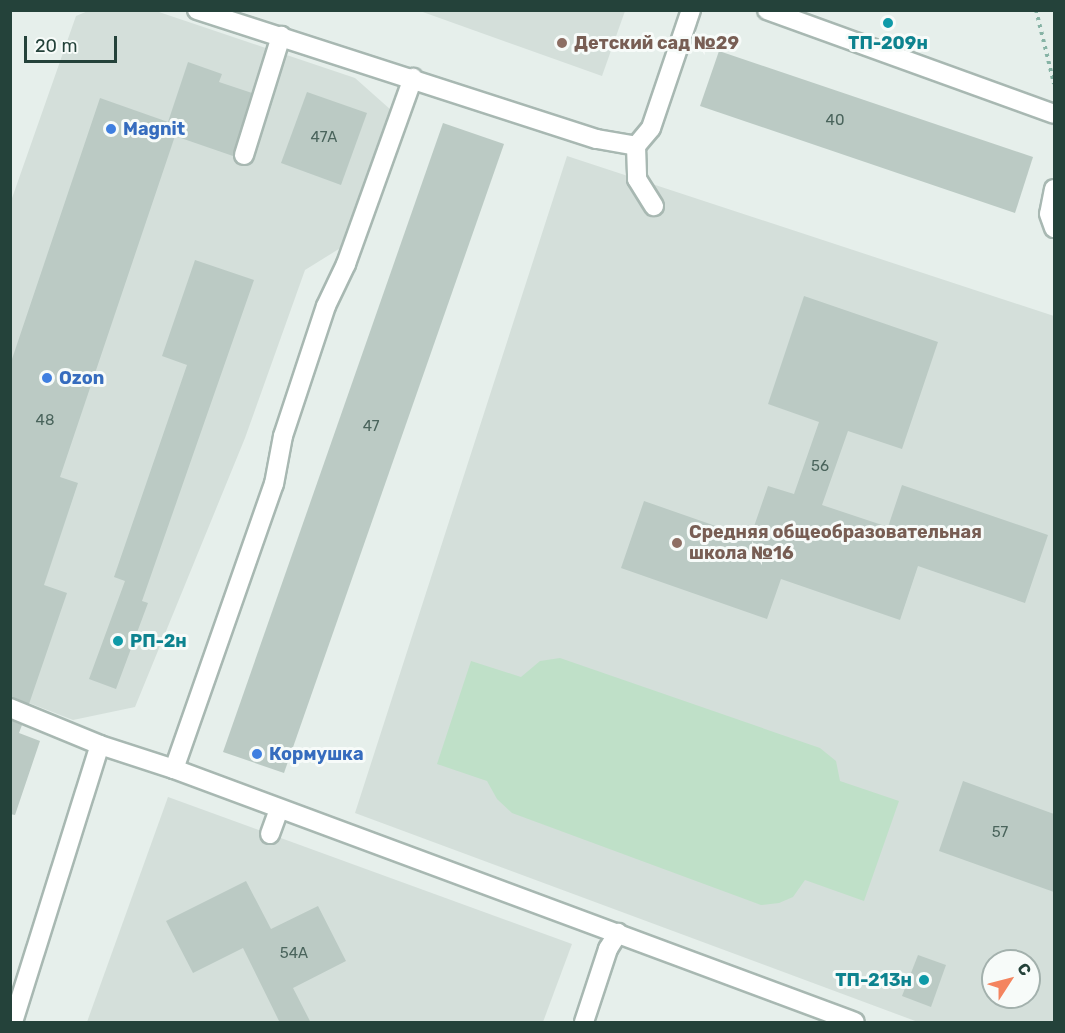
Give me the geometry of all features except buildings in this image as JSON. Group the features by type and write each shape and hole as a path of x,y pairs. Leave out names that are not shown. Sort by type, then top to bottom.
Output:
{"lane":[{"path":"654,206 637,179 636,146 651,128 691,10"},
{"path":"767,10 1054,114"},
{"path":"202,11 413,78 597,140 636,146"},
{"path":"244,155 280,36"},
{"path":"174,770 274,484 283,436 326,306 346,264 413,78"},
{"path":"1054,189 1049,214 1054,228"},
{"path":"10,708 100,746 174,770 618,933 855,1023"},
{"path":"14,1023 78,824 100,746"},
{"path":"270,834 279,809"},
{"path":"584,1023 608,949 618,933"}],"path":[{"path":"1036,10 1054,84"}],"shaded area":[{"path":"88,11 156,11 355,78 391,110 342,247 305,270 245,438 135,707 73,720 11,696 11,201 76,16"},
{"name":"Детский сад №29","path":"420,11 625,11 602,76"},
{"path":"567,156 1054,316 1054,1022 918,1022 355,813"},
{"path":"168,797 572,944 543,1022 87,1022"}],"green space":[{"path":"560,658 820,748 836,761 840,781 899,801 864,901 805,880 793,897 779,903 761,905 512,813 497,799 487,781 437,764 471,661 521,677 540,661"}],"place":[{"name":"ТП-209н","path":"888,23"},
{"name":"Детский сад №29","path":"562,43"},
{"name":"Magnit","path":"111,129"},
{"name":"Ozon","path":"47,378"},
{"name":"Средняя общеобразовательная школа №16","path":"677,543"},
{"name":"РП-2н","path":"118,641"},
{"name":"Кормушка","path":"257,754"},
{"name":"ТП-213н","path":"924,980"}]}
